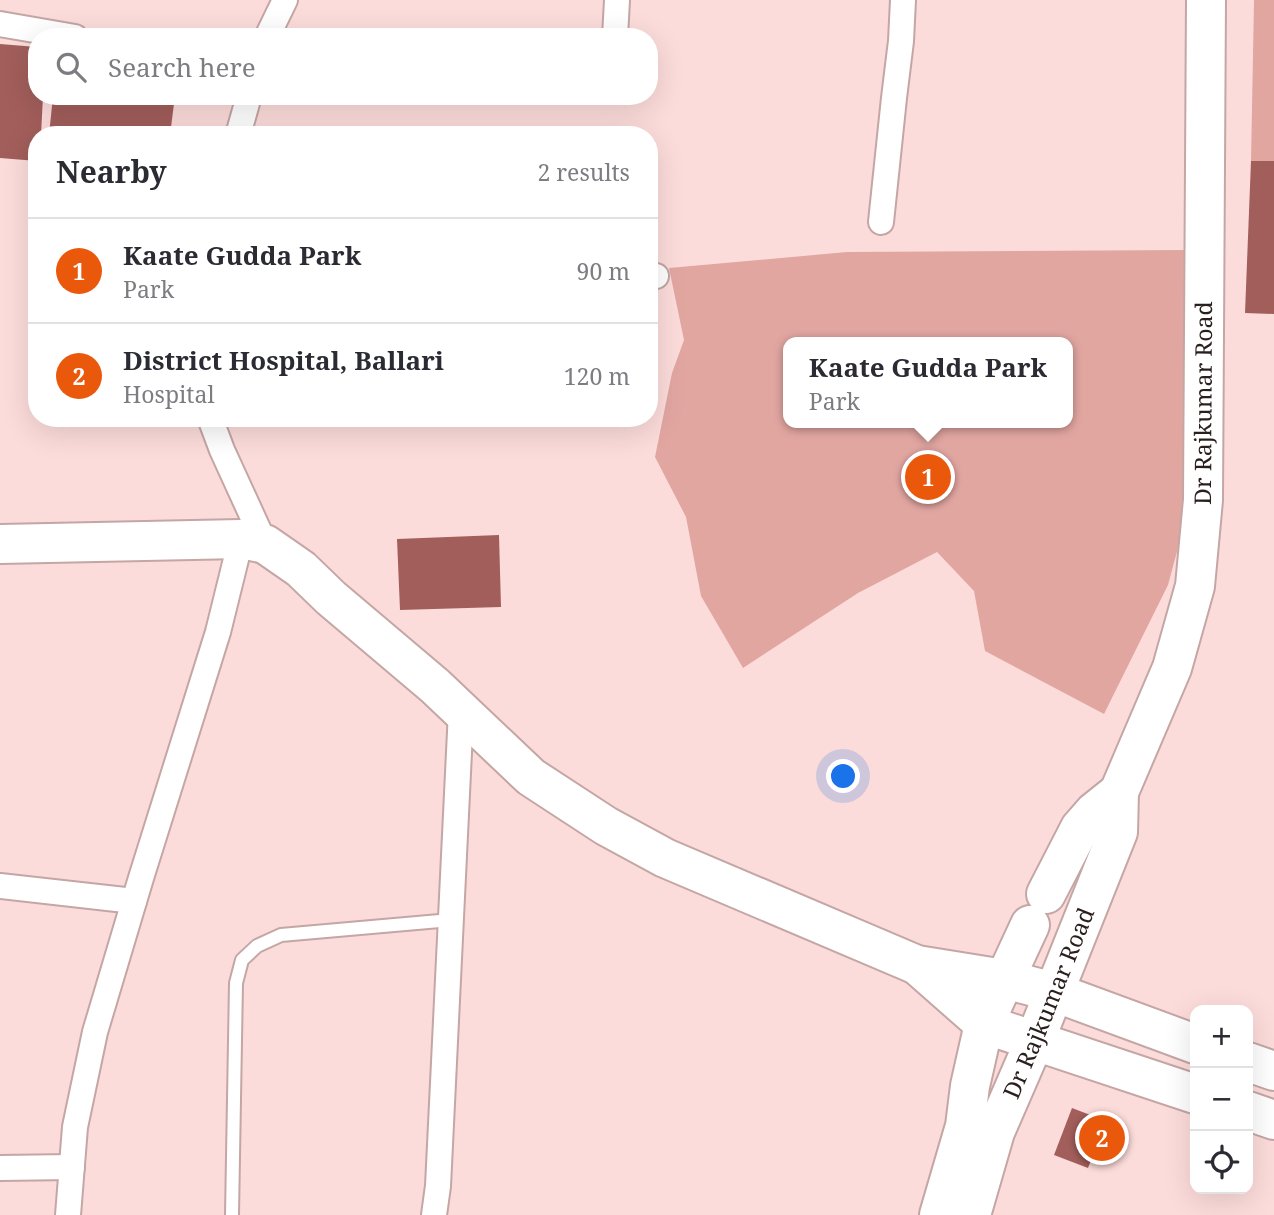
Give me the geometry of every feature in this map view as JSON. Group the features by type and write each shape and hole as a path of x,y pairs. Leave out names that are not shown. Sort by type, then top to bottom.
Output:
{"main road":[{"name":"Dr Rajkumar Road","path":"939,1215 980,1129 1035,1040 1055,992 1118,832 1119,792 1172,668 1195,586 1203,500 1206,0"},
{"path":"0,544 253,542 300,569 435,687 531,777 606,826 665,858 917,965 1004,979 1055,992 1190,1042"},
{"name":"Dr Rajkumar Road","path":"971,1215 980,1129 970,1086 984,1024 1080,828 1094,812 1119,792"},
{"path":"917,965 984,1024 1190,1092"},
{"path":"1253,1064 1274,1070"},
{"path":"1253,1113 1274,1120"}],"street":[{"path":"271,28 285,0"},
{"path":"615,28 617,0"},
{"path":"881,222 903,0"},
{"path":"0,24 28,29"},
{"path":"240,126 246,105"},
{"path":"68,1215 75,1127 95,1032 218,632 253,542 213,427"},
{"path":"434,1215 438,1186 461,711"},
{"path":"0,886 134,901"},
{"path":"0,1168 72,1167"}],"lane":[{"path":"232,1214 236,983 242,960 257,946 281,935 451,920"}],"shaded area":[{"path":"1254,0 1274,0 1274,161 1251,161"},
{"path":"1184,250 1192,496 1168,585 1104,714 985,651 974,591 937,552 858,593 743,668 701,596 686,517 655,457 672,373 684,340 669,268 847,252"}],"building":[{"path":"0,44 28,46 28,105 43,105 41,126 28,126 28,160 0,158"},
{"path":"52,105 174,105 171,126 50,126"},
{"path":"1251,161 1274,161 1274,314 1245,313"},
{"path":"499,535 501,607 400,610 397,539"},
{"path":"1072,1108 1106,1121 1088,1168 1054,1155"}],"place":[{"name":"Kaate Gudda Park","path":"928,477"},
{"name":"District Hospital, Ballari","path":"1102,1138"}]}
